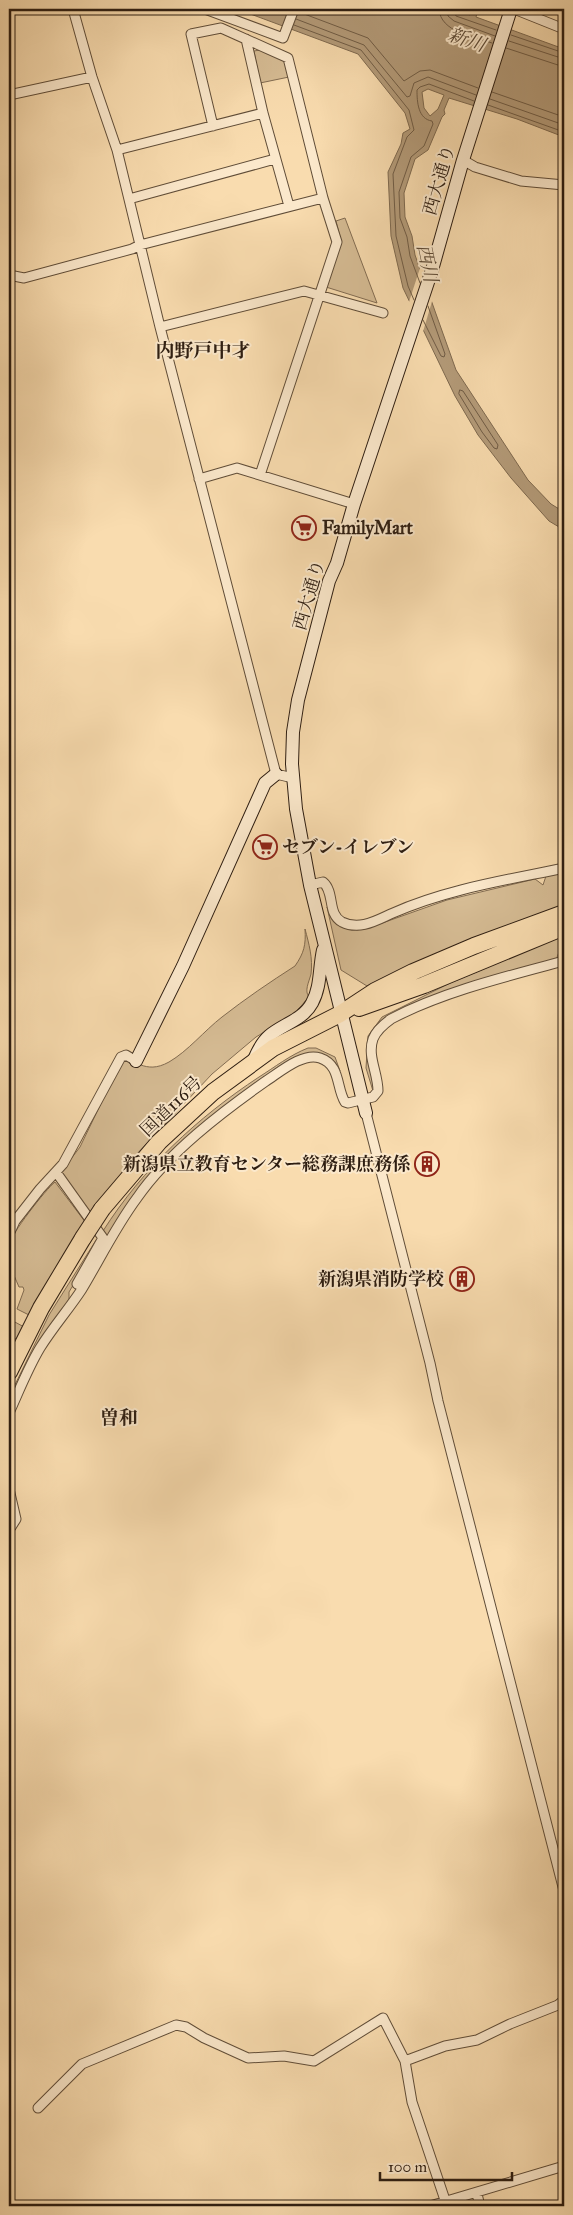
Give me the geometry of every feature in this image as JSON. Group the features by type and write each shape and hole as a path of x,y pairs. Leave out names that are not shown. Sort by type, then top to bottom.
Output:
{"highway":[{"path":"340,1014 375,991 474,946 564,913"},
{"path":"340,1014 378,1002 564,927"},
{"name":"国道116号","path":"9,1372 50,1292 83,1238 102,1209 139,1168 159,1142 212,1092 253,1062 273,1048 340,1014"}],"street":[{"path":"73,9 92,77 117,150 160,327 276,774"},
{"path":"205,9 283,38 294,9"},
{"path":"512,10 564,29"},
{"name":"西大通り","path":"366,1114 340,1014 310,885 296,809 292,746 298,700 329,581 337,563 354,504 430,276 463,160 512,10"},
{"path":"213,126 191,34 221,28 288,58 323,198 337,242 260,475"},
{"path":"246,39 275,159 289,206"},
{"path":"10,94 92,77"},
{"path":"117,150 263,112"},
{"path":"130,199 275,159"},
{"path":"463,160 475,167 521,181 564,184"},
{"path":"9,275 20,278 323,198"},
{"path":"160,327 304,291 383,312"},
{"path":"199,479 237,468 354,504"},
{"path":"9,1234 15,1221 56,1172 76,1142 121,1057 126,1056 136,1061 183,966 264,782 276,774 293,778"},
{"path":"310,885 323,882 327,886 336,918 352,926 364,925 437,897 564,868"},
{"path":"253,1062 259,1047 269,1036 295,1020 311,1005 319,986 320,962 324,944"},
{"path":"9,1413 40,1348 83,1287 136,1198 152,1178 202,1130 270,1078 308,1057 320,1058 329,1063 336,1071 345,1102 348,1104 373,1097 378,1091 371,1051 374,1038 379,1029 390,1020 431,1002 472,988 564,961"},
{"path":"366,1114 564,1891"},
{"path":"56,1172 103,1238 77,1284 83,1287"},
{"path":"9,1489 16,1520 12,1527 9,1527"},
{"path":"404,2061 445,2046 477,2040 510,2024 558,2005 564,2000"},
{"path":"38,2108 82,2064 176,2025 186,2027 204,2038 248,2058 284,2056 314,2061 383,2018 404,2061 412,2102 446,2203"},
{"path":"430,2206 477,2194 564,2166"},
{"path":"477,2194 480,2206"}],"shaded area":[{"path":"260,50 285,61 289,77 260,83 254,51"},
{"path":"345,218 377,303 326,287 341,241 336,221"},
{"path":"564,872 564,906 406,967 367,986 341,970 327,907 330,916 336,922 357,930 371,927 447,900 535,879 543,885 546,876"},
{"path":"305,929 311,962 311,974 307,989 309,997 294,1014 256,1037 212,1074 133,1158 92,1216 61,1172 80,1147 121,1062 131,1061 147,1067 153,1067 160,1066 176,1057 231,1010 295,966 304,949"},
{"path":"564,935 564,955 559,952 556,960 474,982 373,1030 376,1090 373,1091 366,1068 368,1036 382,1017 450,983"},
{"path":"308,1048 316,1048 335,1057 340,1071 332,1060 312,1054 174,1151 109,1238 103,1231 119,1208 154,1165 173,1146 193,1127 236,1093 283,1061"},
{"path":"55,1182 86,1223 31,1316 17,1309 24,1290 23,1287 19,1287 11,1266 8,1256 9,1245 15,1232 29,1212"},
{"path":"98,1237 99,1242 69,1292 69,1302 9,1407 9,1397 49,1315"},
{"path":"13,1321 26,1328 18,1340 9,1335 9,1328"}],"water":[{"name":"新川","path":"237,9 452,9 470,15 473,9 478,9 476,17 564,49 564,137 517,119 449,98 444,110 445,114 428,150 415,159 404,193 405,217 412,236 415,255 456,370 528,480 551,504 564,512 564,530 549,521 511,478 478,435 455,396 403,288 391,236 388,172 401,144 403,133 410,129 405,113 358,54","holes":["428,89 444,95 438,109 430,116 424,108 422,92"]}],"pier":[{"path":"421,265 433,298 422,335 408,305"}],"waterway":[{"path":"9,186 13,225 9,248"}],"place":[{"name":"FamilyMart","path":"304,528"},
{"name":"セブン-イレブン","path":"265,847"},
{"name":"新潟県立教育センター総務課庶務係","path":"427,1164"},
{"name":"新潟県消防学校","path":"462,1279"}],"district":[{"name":"内野戸中才","path":"203,350"},
{"name":"曽和","path":"119,1417"}],"water label":[{"name":"西川","path":"428,263"}]}
